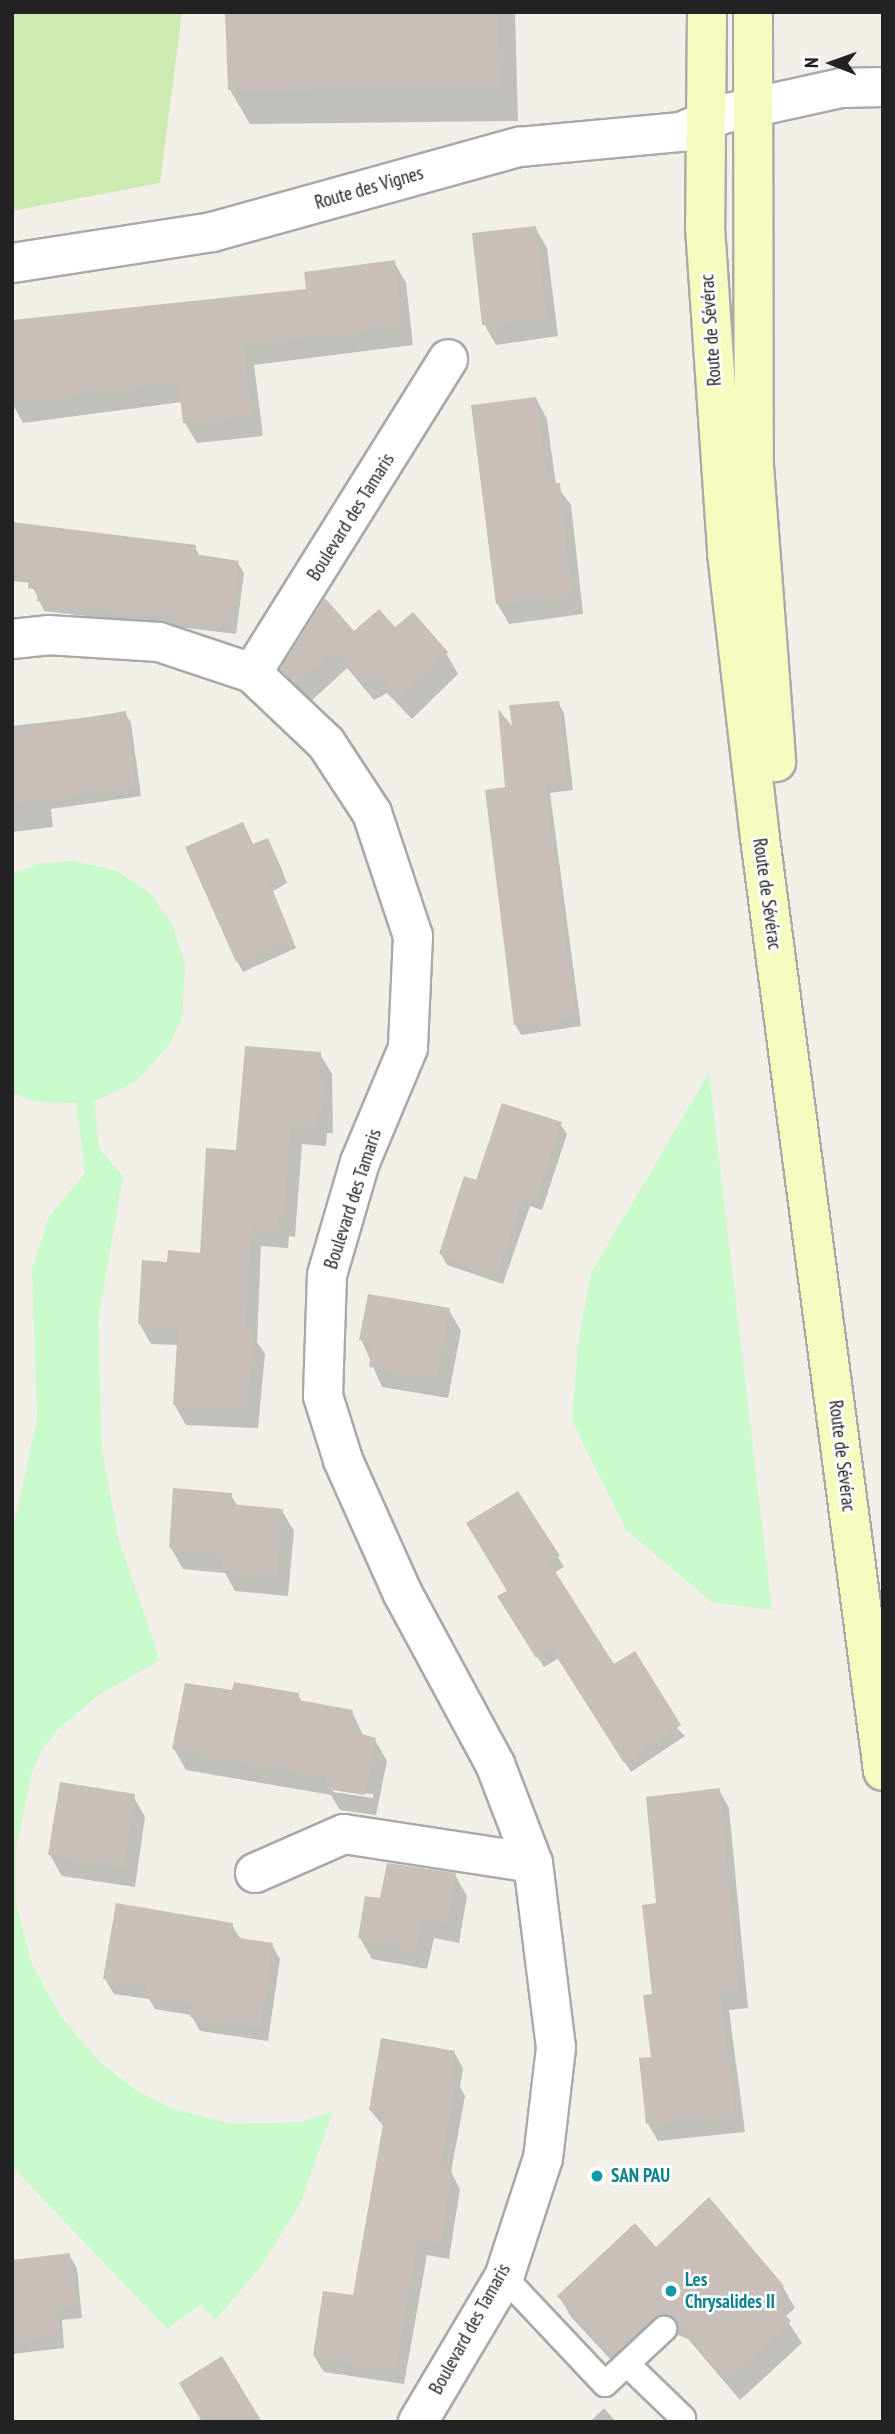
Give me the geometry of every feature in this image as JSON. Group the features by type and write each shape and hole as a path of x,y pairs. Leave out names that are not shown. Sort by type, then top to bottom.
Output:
{"main road":[{"name":"Route de Sévérac","path":"708,12 727,114 755,396 754,466 774,735 797,963 883,1593"},
{"name":"Route de Sévérac","path":"727,12 727,114"},
{"name":"Route de Sévérac","path":"753,12 727,114 705,227 727,553 883,1771"}],"street":[{"name":"Route des Vignes","path":"12,263 212,232 519,147 681,132 727,114 841,88 883,88"},
{"name":"Boulevard des Tamaris","path":"252,673 448,359"},
{"name":"Boulevard des Tamaris","path":"12,639 48,635 159,642 252,673 327,743 372,813 413,936 408,1048 360,1162 327,1275 324,1396 344,1460 392,1569 495,1764 533,1863 556,2048 543,2158 504,2277 418,2422"},
{"path":"255,1873 345,1834 533,1863"}],"lane":[{"path":"504,2277 605,2384 664,2329"},
{"path":"627,2364 683,2418"}],"green space":[{"path":"12,12 182,12 160,183 12,211"},
{"path":"72,861 115,870 149,892 172,924 185,963 182,1018 169,1045 137,1081 94,1101 99,1149 123,1176 98,1320 102,1449 118,1537 160,1660 97,1696 56,1731 42,1750 32,1772 16,1849 16,1904 32,1964 61,2017 100,2062 137,2091 173,2109 235,2124 301,2122 333,2111 301,2202 259,2269 215,2320 200,2305 167,2329 12,2166 12,1535 37,1419 32,1269 49,1217 85,1173 76,1103 36,1102 12,1093 12,874 42,863"},
{"path":"709,1073 772,1610 712,1602 626,1530 572,1421 578,1345 591,1273"}],"building":[{"path":"225,12 497,12 500,88 228,90"},
{"path":"536,226 547,316 482,325 472,233"},
{"path":"395,260 402,325 244,344 252,415 183,423 178,381 12,402 12,320 306,289 304,272"},
{"path":"536,397 548,484 560,483 572,594 496,604 471,405"},
{"path":"12,522 196,545 195,554 239,561 231,625 37,601 38,590 28,588 30,574 12,572"},
{"path":"325,598 354,631 379,609 395,627 413,612 448,652 399,699 374,673 361,681 334,649 295,684 280,669"},
{"path":"559,701 568,780 545,782 576,1016 514,1025 485,790 505,787 498,709 512,726 509,705"},
{"path":"126,711 136,786 12,803 12,730"},
{"path":"243,822 253,844 268,838 283,872 268,880 292,938 236,962 185,847"},
{"path":"245,1046 321,1052 319,1076 325,1077 322,1113 316,1113 315,1127 291,1124 284,1217 279,1217 278,1229 251,1227 246,1332 254,1332 247,1408 173,1405 178,1326 138,1324 142,1260 167,1262 168,1250 200,1253 206,1148 236,1150"},
{"path":"502,1103 562,1122 536,1200 524,1196 498,1274 439,1254 464,1176 476,1180"},
{"path":"368,1294 450,1308 437,1378 369,1367 372,1342 359,1340"},
{"path":"173,1488 232,1493 231,1504 283,1509 277,1576 221,1570 223,1554 169,1548"},
{"path":"518,1491 560,1556 549,1562 614,1664 635,1651 681,1725 624,1763 551,1648 536,1658 497,1596 507,1591 466,1523"},
{"path":"234,1682 299,1693 299,1700 353,1710 351,1731 376,1738 365,1795 326,1789 327,1776 172,1749 185,1683 232,1690"},
{"path":"60,1782 135,1794 124,1867 48,1855"},
{"path":"720,1788 739,1991 720,1993 736,2115 646,2124 639,2058 651,2057 643,1995 652,1994 642,1905 656,1903 646,1797"},
{"path":"387,1863 456,1873 447,1923 422,1918 416,1949 358,1938 365,1896 380,1898"},
{"path":"116,1903 233,1923 231,1937 273,1943 261,2027 190,2017 192,2003 145,1995 146,1986 103,1979"},
{"path":"381,2038 455,2051 451,2077 457,2078 440,2169 452,2171 441,2243 418,2240 396,2369 313,2356 323,2291 353,2295 385,2113 369,2110"},
{"name":"Les Chrysalides II","path":"709,2197 784,2286 770,2299 791,2321 727,2380 674,2318 663,2312 613,2356 557,2296 635,2223 656,2247"},
{"path":"70,2253 76,2305 56,2307 58,2335 12,2341 12,2260"},
{"path":"222,2356 262,2422 202,2422 179,2383"}],"place":[{"name":"SAN PAU","path":"597,2176"},
{"name":"Les Chrysalides II","path":"671,2291"}]}
